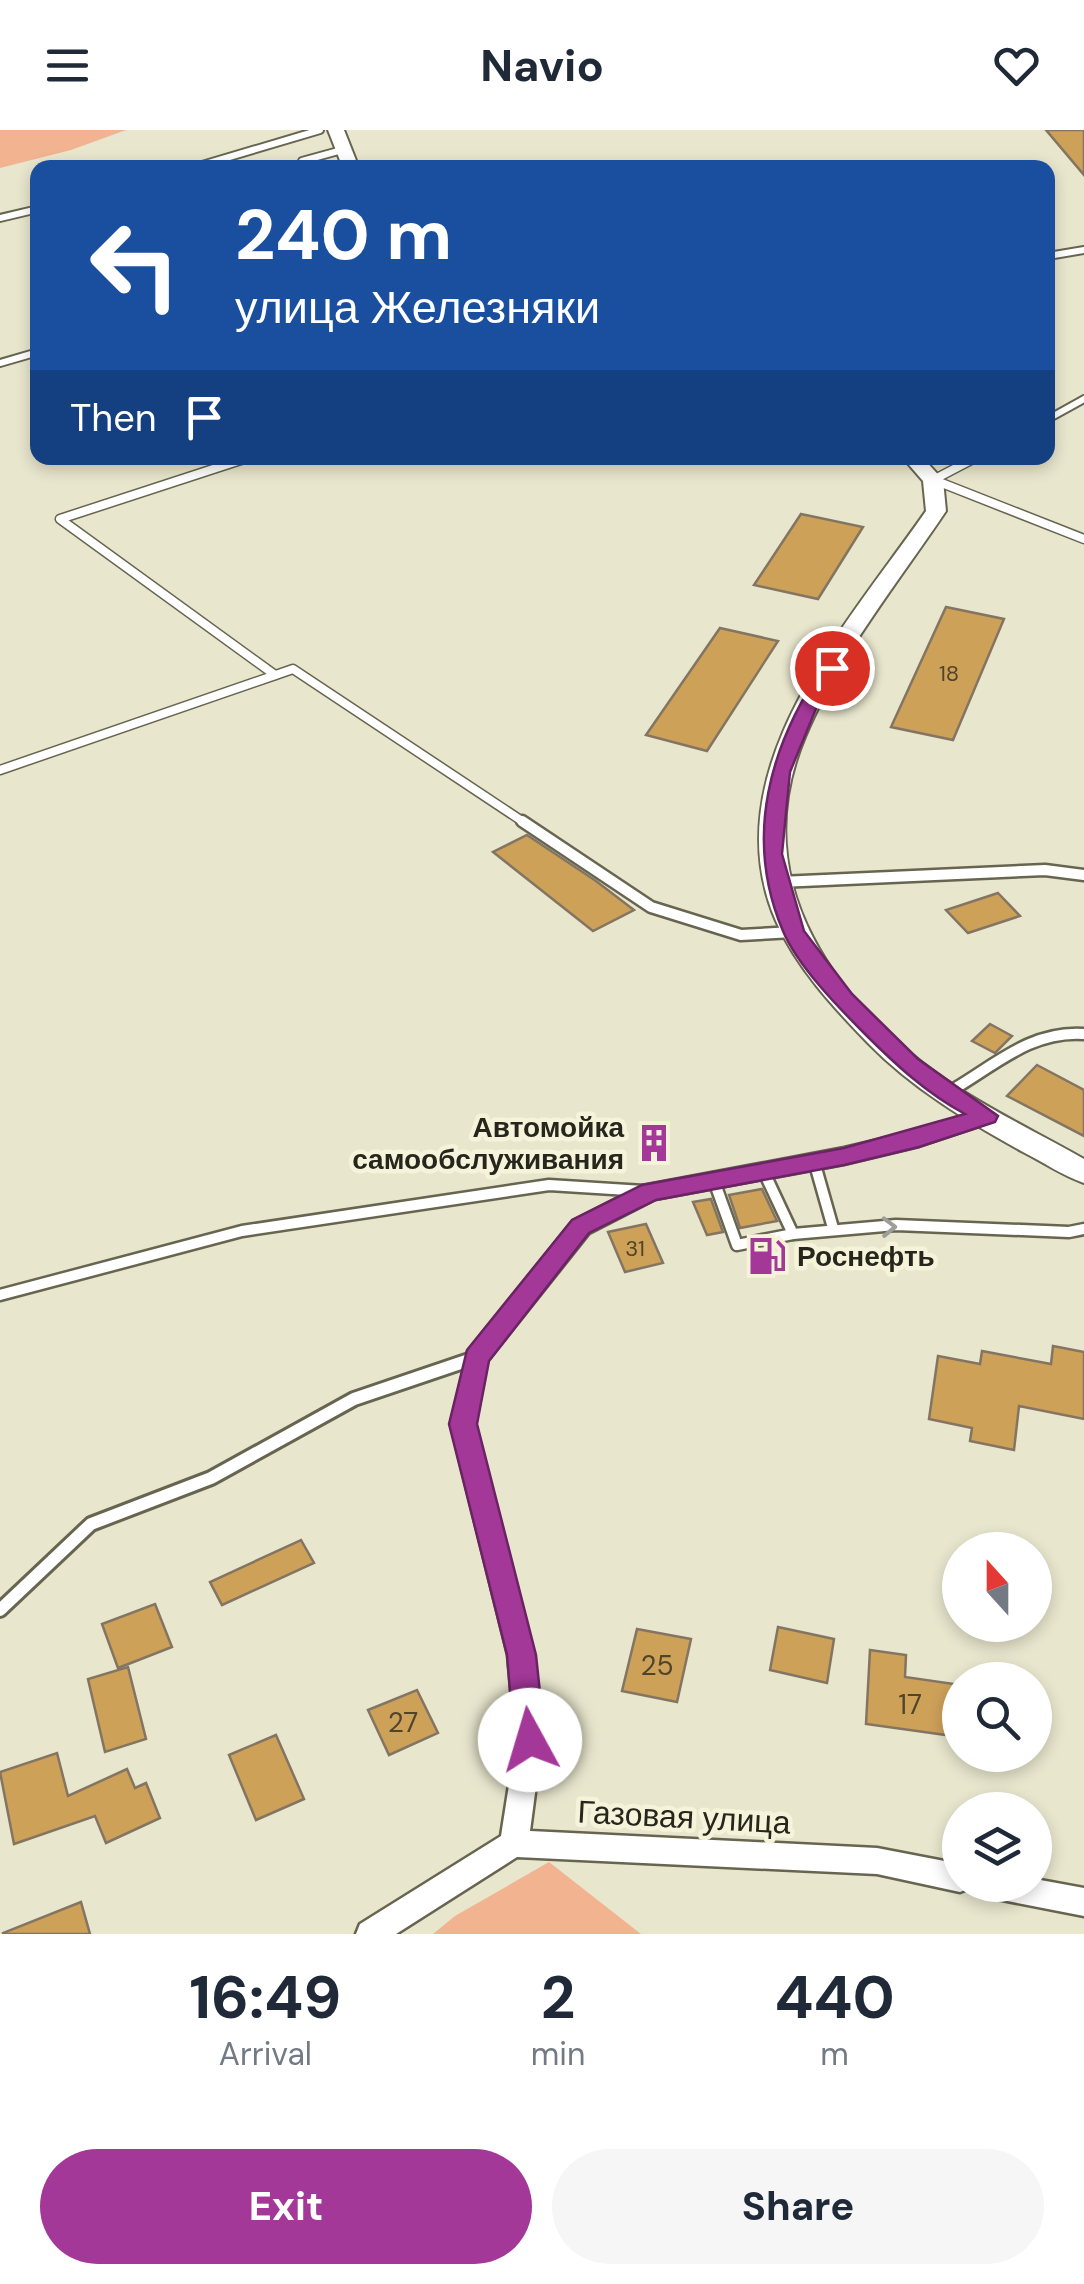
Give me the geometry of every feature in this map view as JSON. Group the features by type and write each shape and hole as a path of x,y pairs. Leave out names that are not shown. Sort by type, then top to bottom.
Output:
{"street":[{"path":"336,130 347,160"},
{"path":"919,465 933,480 936,511 811,699 780,772 772,854 794,932 844,1000 946,1093 1084,1172"},
{"path":"370,1934 514,1844 530,1740 522,1655 463,1424 476,1358 580,1226 650,1192 919,1138 986,1116"},
{"name":"Газовая улица","path":"514,1844 877,1861 942,1874"},
{"path":"1052,1896 1084,1902"}],"lane":[{"path":"219,160 320,130"},
{"path":"306,160 342,150"},
{"path":"0,218 30,211"},
{"path":"1055,255 1084,250"},
{"path":"0,363 30,354"},
{"path":"1055,414 1084,399"},
{"path":"226,465 60,519 275,675"},
{"path":"933,480 962,465"},
{"path":"933,480 1084,539"},
{"path":"0,770 293,669 650,907 741,936 794,932"},
{"path":"779,882 1045,870 1084,875"},
{"path":"946,1093 977,1079 1025,1041 1084,1034"},
{"path":"814,1161 833,1228"},
{"path":"763,1170 793,1234"},
{"path":"713,1178 737,1245 833,1228 1084,1229"},
{"path":"0,1295 242,1231 549,1185 650,1192"},
{"path":"0,1610 90,1524 211,1478 354,1400 476,1358"}],"shaded area":[{"path":"0,130 126,130 71,150 0,168"},
{"path":"549,1862 641,1934 433,1934 455,1916"}],"building":[{"path":"1046,130 1084,130 1084,175"},
{"path":"801,514 863,527 818,599 754,585"},
{"path":"946,607 1004,619 953,740 891,727"},
{"path":"720,628 778,641 707,751 646,735"},
{"path":"527,835 634,910 593,931 493,852"},
{"path":"998,893 1020,916 968,933 946,910"},
{"path":"990,1024 1012,1036 995,1053 972,1041"},
{"path":"1037,1065 1084,1090 1084,1136 1007,1096"},
{"path":"762,1189 777,1221 740,1228 729,1195"},
{"path":"711,1199 723,1232 707,1235 693,1202"},
{"path":"646,1224 663,1263 625,1272 608,1232"},
{"path":"1053,1346 1084,1352 1084,1419 1019,1406 1014,1450 970,1441 972,1428 929,1419 938,1356 980,1364 982,1351 1051,1364"},
{"path":"301,1540 314,1563 222,1605 210,1582"},
{"path":"155,1604 172,1647 118,1668 102,1624"},
{"path":"778,1627 834,1639 827,1683 770,1670"},
{"path":"637,1629 691,1639 677,1702 622,1691"},
{"path":"870,1650 906,1655 905,1677 942,1682 942,1734 866,1724"},
{"path":"128,1667 146,1739 105,1752 88,1679"},
{"path":"417,1690 438,1733 389,1755 368,1710"},
{"path":"276,1735 304,1799 256,1820 229,1755"},
{"path":"57,1753 68,1796 127,1769 135,1788 146,1783 160,1818 106,1843 95,1816 14,1844 0,1772"},
{"path":"81,1902 90,1934 3,1934 3,1933"}],"place":[{"name":"Автомойка самообслуживания","path":"654,1143"},
{"name":"Роснефть","path":"767,1256"}],"route":[{"path":"530,1740 522,1655 463,1424 476,1358 580,1226 650,1192 844,1156 952,1129 986,1116 946,1093 910,1064 844,1000 794,932 772,854 780,772 811,699 832,668"}]}
